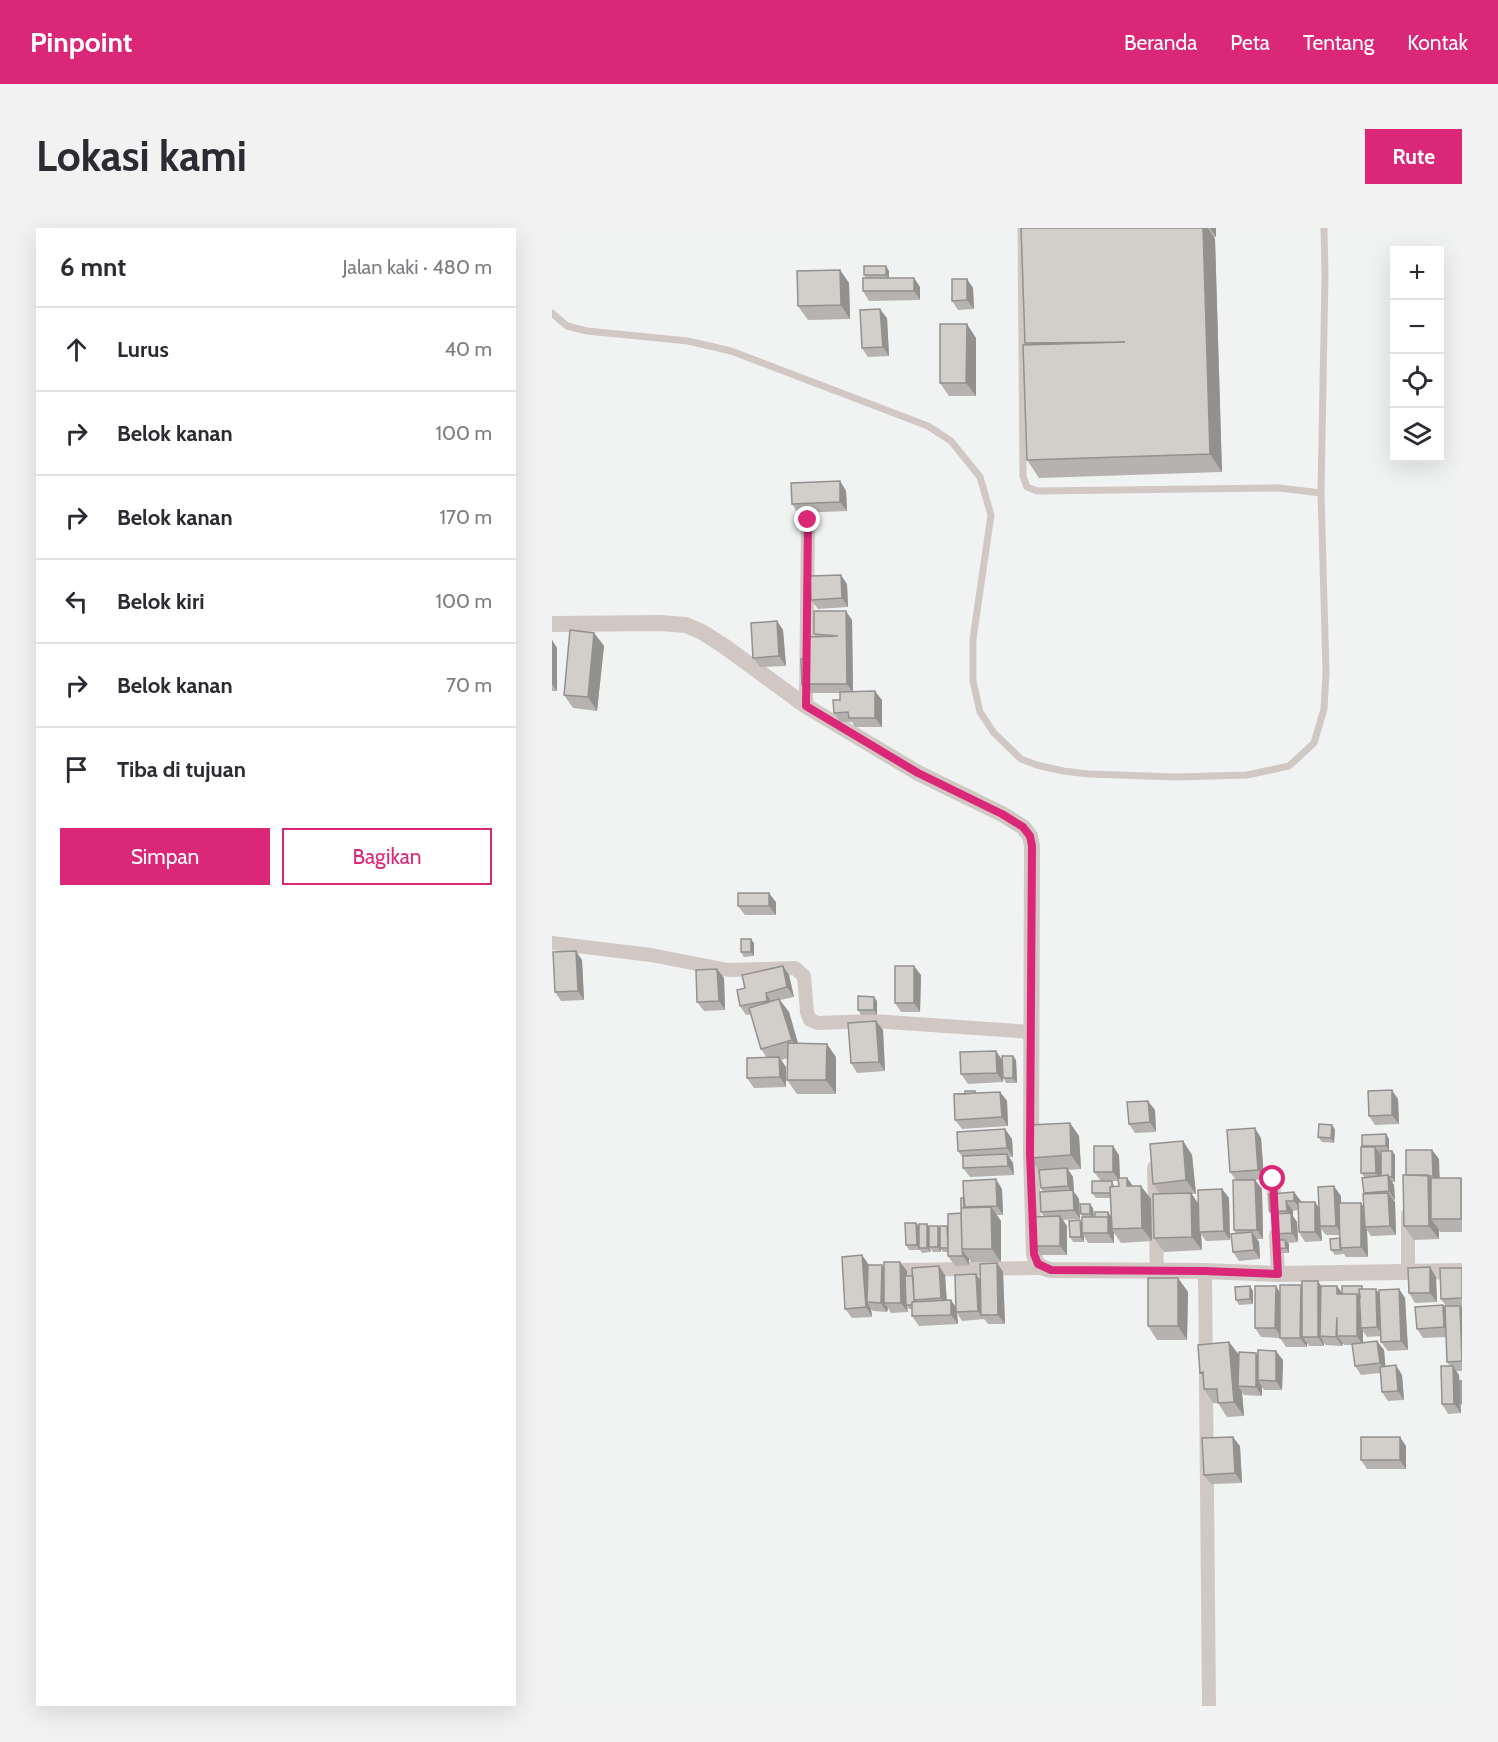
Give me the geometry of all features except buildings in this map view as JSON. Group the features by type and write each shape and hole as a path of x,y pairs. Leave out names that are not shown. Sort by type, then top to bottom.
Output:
{"street":[{"path":"806,706 808,520"},
{"path":"552,624 639,622 686,625 724,646 806,706 918,773 1002,814 1023,827 1030,836 1032,846 1030,1153 1034,1254 1042,1268"},
{"path":"552,943 651,955 728,970 795,968 804,976 807,1012 810,1020 818,1023 873,1021 1031,1032"},
{"path":"1153,1154 1157,1271"},
{"path":"1273,1179 1284,1278"},
{"path":"1407,1200 1408,1272"},
{"path":"902,1270 1042,1268 1051,1270 1205,1271 1284,1278 1462,1271"},
{"path":"1205,1271 1209,1706"}],"lane":[{"path":"1021,228 1023,476 1027,487 1037,490 1279,488 1321,493"},
{"path":"552,314 567,326 587,331 688,341 731,351 928,426 951,441 980,477 991,515 973,639 973,681 980,712 994,733 1021,759 1036,765 1089,774 1176,777 1247,775 1289,766 1314,742 1324,709 1326,672 1321,493 1324,228"}],"route":[{"path":"808,520 806,706 918,773 1002,814 1023,827 1030,836 1032,846 1030,1153 1035,1260 1042,1268 1051,1270 1278,1274 1273,1179"}]}
